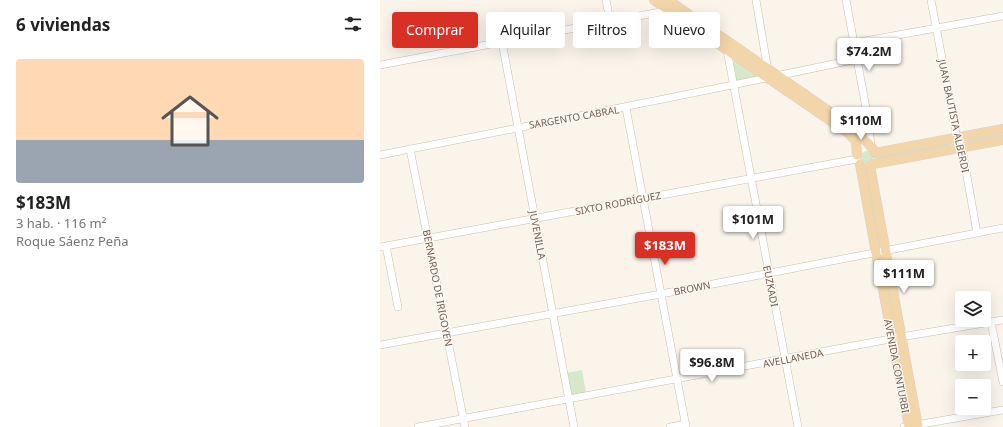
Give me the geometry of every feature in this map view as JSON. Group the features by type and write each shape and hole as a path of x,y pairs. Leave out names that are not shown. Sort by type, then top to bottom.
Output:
{"main road":[{"path":"654,0 668,2 766,74 777,76 854,138 862,159"},
{"path":"668,2 727,50 855,131 873,150 876,160 862,159"},
{"path":"844,130 855,131 869,127"},
{"path":"862,159 862,148 868,147 873,150 957,138 1003,129"},
{"path":"862,159 962,148 1003,140"},
{"name":"AVENIDA CONTURBI","path":"862,159 886,251 897,338 911,426"},
{"name":"AVENIDA CONTURBI","path":"862,159 876,253 897,338"}],"street":[{"path":"606,0 608,12"},
{"path":"756,0 767,65 766,74"},
{"path":"846,0 873,150"},
{"name":"JUAN BAUTISTA ALBERDI","path":"931,0 957,138 962,148 977,233"},
{"path":"641,15 660,12 668,2"},
{"path":"854,43 1003,16"},
{"path":"380,65 486,45"},
{"name":"JUVENILLA","path":"503,48 574,427"},
{"name":"EUZKADI","path":"727,50 798,427"},
{"path":"777,76 857,59"},
{"name":"SARGENTO CABRAL","path":"380,155 734,86 766,74"},
{"path":"626,108 686,426 670,427"},
{"path":"862,159 863,139 869,127"},
{"name":"BERNARDO DE IRIGOYEN","path":"410,149 447,333 464,427"},
{"name":"SIXTO RODRÍGUEZ","path":"383,246 862,159"},
{"name":"BROWN","path":"380,345 768,274 1003,228"},
{"path":"383,246 398,307"},
{"name":"AVELLANEDA","path":"418,427 678,380 897,338 1003,320"},
{"path":"992,322 1003,382"},
{"path":"911,426 1003,410"}],"green space":[{"path":"733,59 761,76 736,81"},
{"path":"1003,131 1003,137 967,143 966,138"},
{"path":"950,142 951,148 879,160 878,155"},
{"path":"867,151 871,153 873,157 871,161 867,163 863,161 861,157 863,153"},
{"path":"582,370 586,393 571,395 566,373"}]}
